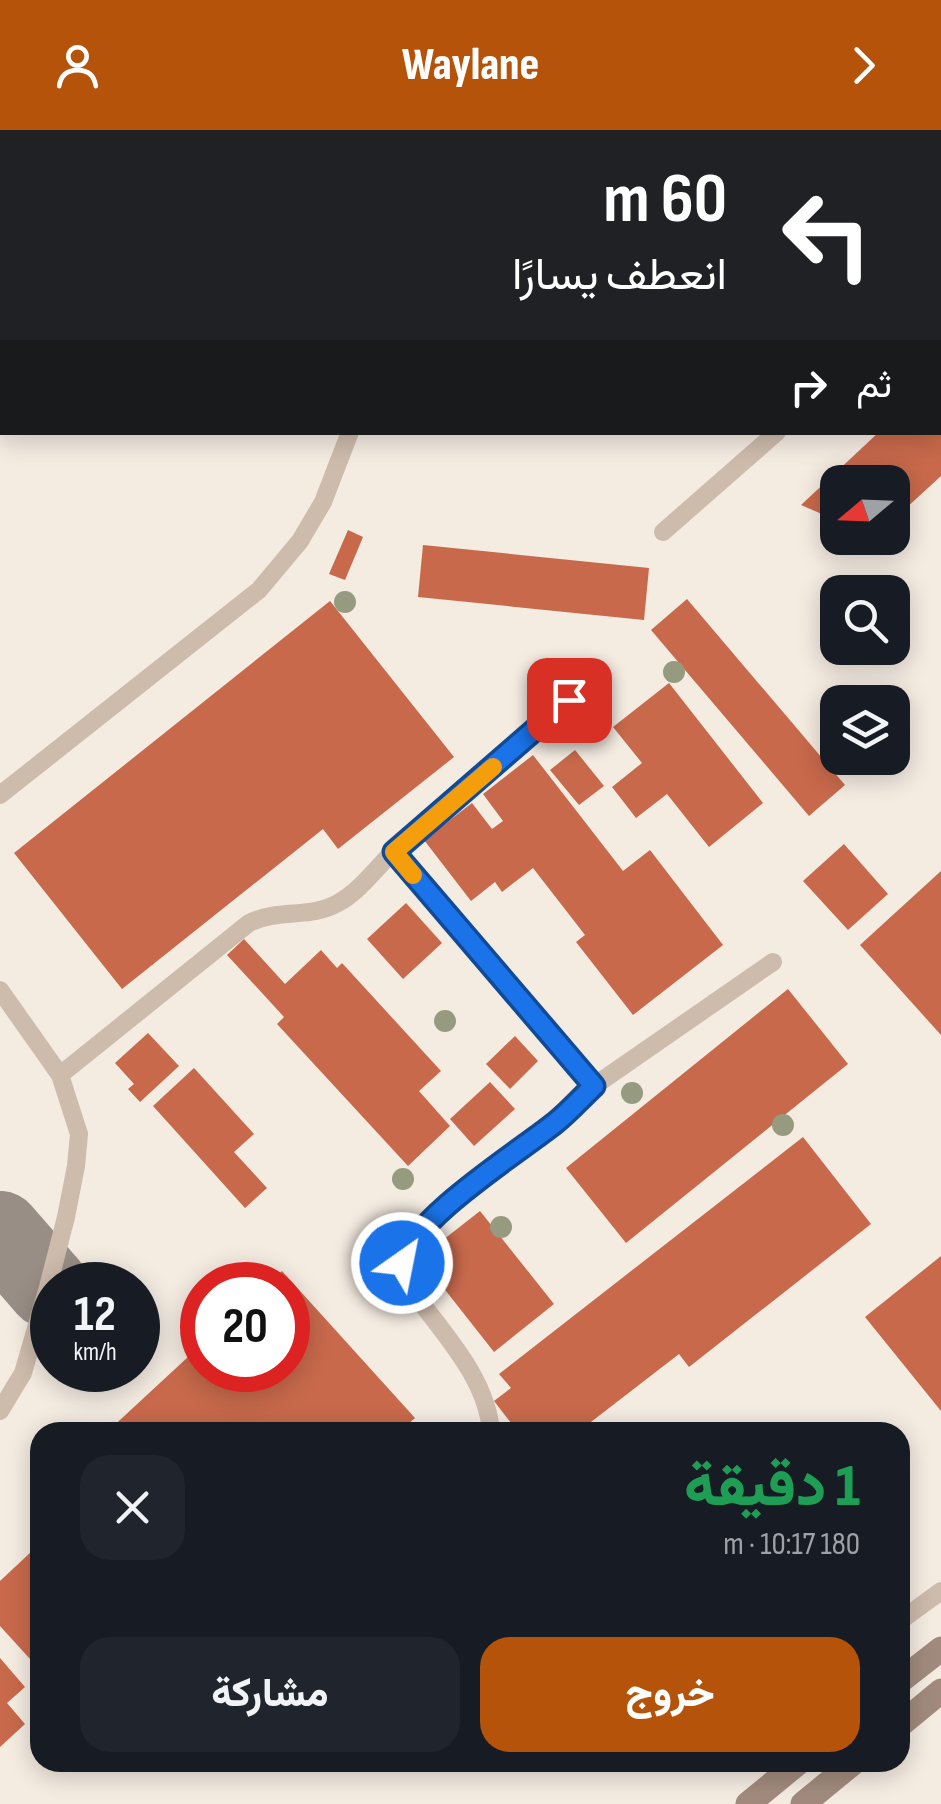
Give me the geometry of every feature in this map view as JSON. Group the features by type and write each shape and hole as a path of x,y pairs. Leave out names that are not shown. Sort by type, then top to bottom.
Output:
{"main road":[{"path":"910,1673 941,1648"},
{"path":"910,1717 941,1691"},
{"path":"803,1804 842,1772"},
{"path":"748,1804 777,1773"}],"lane":[{"path":"0,794 259,590 300,542 322,502 349,435"},
{"path":"663,532 774,435"},
{"path":"60,1075 249,923 273,914 305,913 338,904 351,895 394,852 569,700"},
{"path":"394,852 594,1086"},
{"path":"489,1422 474,1376 405,1281 404,1254 434,1216 558,1121 594,1086 773,962"},
{"path":"0,990 60,1075 79,1134 66,1217 48,1287 23,1373 0,1411"},
{"path":"910,1615 941,1592"}],"building":[{"path":"876,435 941,435 941,476 910,504 910,465 844,465"},
{"path":"820,487 820,513 801,505"},
{"path":"348,530 363,537 345,580 329,574"},
{"path":"423,545 649,568 644,620 418,597"},
{"path":"687,599 820,756 820,775 837,775 845,785 809,816 651,630"},
{"path":"330,601 454,757 338,849 323,829 122,989 14,853"},
{"path":"669,683 763,803 709,847 667,794 636,818 612,787 642,763 613,727"},
{"path":"575,750 604,786 579,805 550,770"},
{"path":"533,755 623,871 650,850 723,945 633,1015 576,942 585,935 533,868 502,892 495,882 471,901 424,840 472,803 492,829 503,821 483,794"},
{"path":"844,844 888,894 848,930 803,881"},
{"path":"941,871 941,1035 860,945"},
{"path":"406,903 442,943 403,979 367,939"},
{"path":"244,939 285,984 321,950 337,968 342,963 441,1071 419,1091 450,1126 408,1166 277,1024 284,1017 227,955"},
{"path":"788,989 848,1064 626,1243 566,1168"},
{"path":"148,1033 179,1066 140,1102 128,1089 134,1084 115,1063"},
{"path":"515,1036 538,1061 510,1089 486,1064"},
{"path":"194,1068 254,1134 234,1152 267,1188 245,1208 153,1106"},
{"path":"490,1082 515,1109 474,1146 450,1119"},
{"path":"803,1137 871,1224 689,1367 679,1354 591,1422 510,1422 494,1401 511,1388 499,1374"},
{"path":"480,1211 554,1304 494,1352 420,1258"},
{"path":"941,1256 941,1411 865,1317"},
{"path":"310,1302 415,1418 410,1422 118,1422 150,1392 160,1392 160,1383 180,1364 180,1392 310,1392"},
{"path":"30,1553 30,1659 0,1626 0,1581"},
{"path":"0,1658 25,1687 7,1703 25,1724 0,1747"}],"taxiway":[{"path":"0,1232 30,1266"}],"slow traffic":[{"path":"413,875 394,852 493,767"}],"route":[{"path":"402,1263 409,1246 434,1216 558,1121 594,1086 394,852 569,700"}]}
